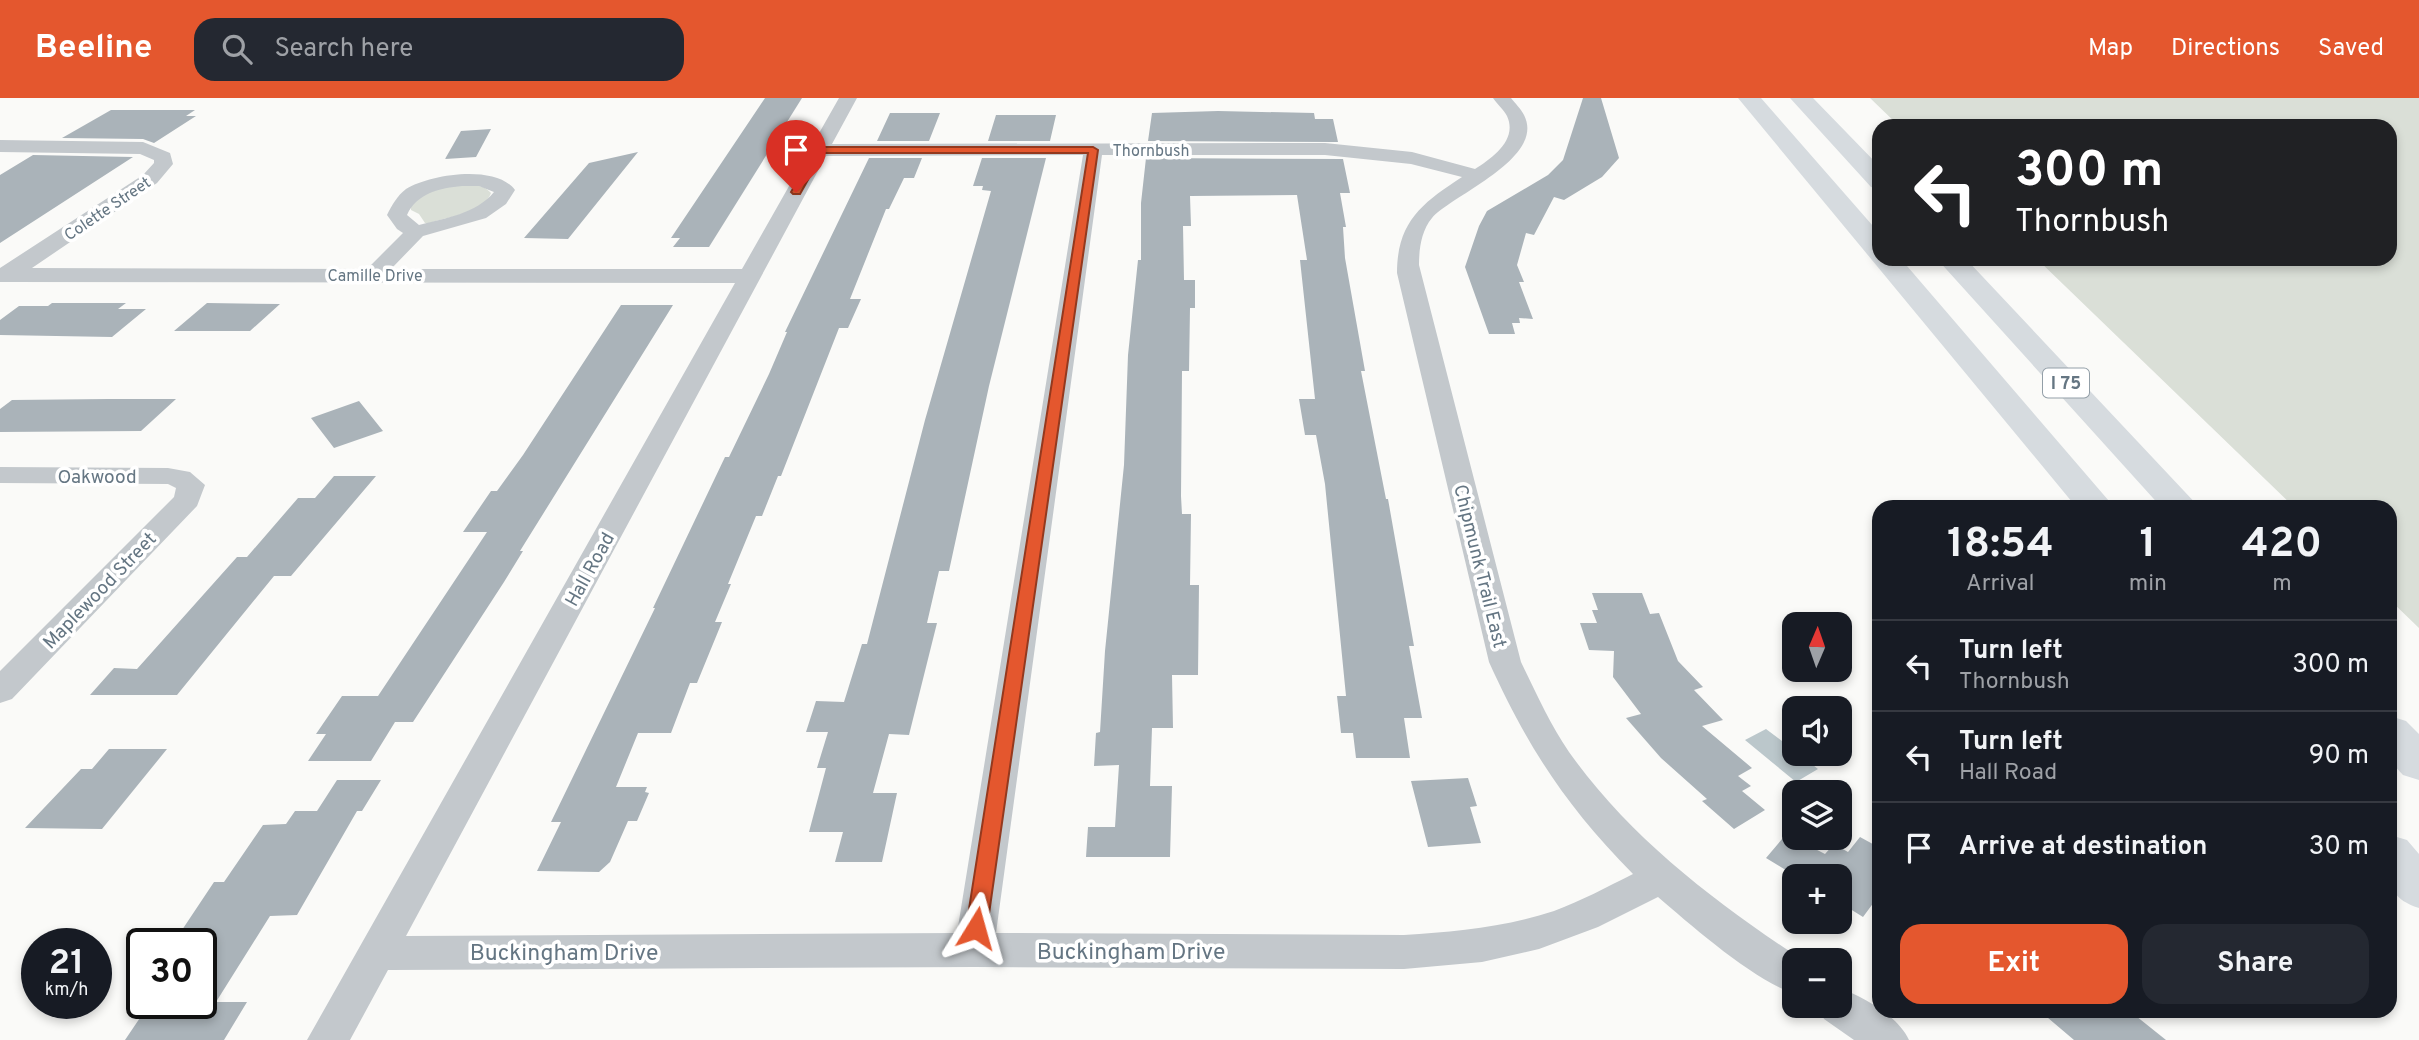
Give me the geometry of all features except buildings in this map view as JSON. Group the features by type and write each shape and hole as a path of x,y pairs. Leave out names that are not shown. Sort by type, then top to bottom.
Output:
{"highway":[{"path":"1749,98 1872,243"},
{"path":"1801,98 1872,173"},
{"path":"1892,266 2089,500"},
{"name":"I 75","path":"1957,266 2175,500"},
{"path":"2397,739 2419,763"},
{"path":"2397,862 2419,888"}],"street":[{"name":"Hall Road","path":"328,1040 848,98"},
{"name":"Chipmunk Trail East","path":"1502,98 1514,111 1519,124 1519,136 1512,149 1479,176 1444,195 1423,216 1410,241 1407,259 1408,273 1505,662 1532,721 1565,771 1607,823 1674,891 1782,968"},
{"name":"Colette Street","path":"0,146 143,148 163,157 164,164 150,179 4,275"},
{"name":"Thornbush","path":"820,150 1352,150 1412,158 1479,176"},
{"path":"974,950 1093,150"},
{"path":"373,275 416,232"},
{"name":"Camille Drive","path":"4,275 750,276"},
{"name":"Oakwood","path":"0,475 168,476 180,478 191,485"},
{"name":"Maplewood Street","path":"0,691 187,500 191,485"},
{"name":"Buckingham Drive","path":"378,953 974,950 1404,952 1463,948 1520,938 1559,926 1660,878"},
{"path":"1852,1015 1888,1040"}],"shaded area":[{"path":"1870,98 2419,98 2419,628 2397,607 2397,500 2287,500 2044,266 2397,266 2397,119 1892,119"},
{"path":"452,185 478,186 491,193 487,200 473,210 429,223 425,223 419,214 411,210 411,206 424,194"},
{"path":"1766,729 1782,741 1782,766 1814,766 1818,769 1799,780 1794,780 1745,740"}],"route":[{"path":"796,192 820,150 1093,150 976,928"}]}
